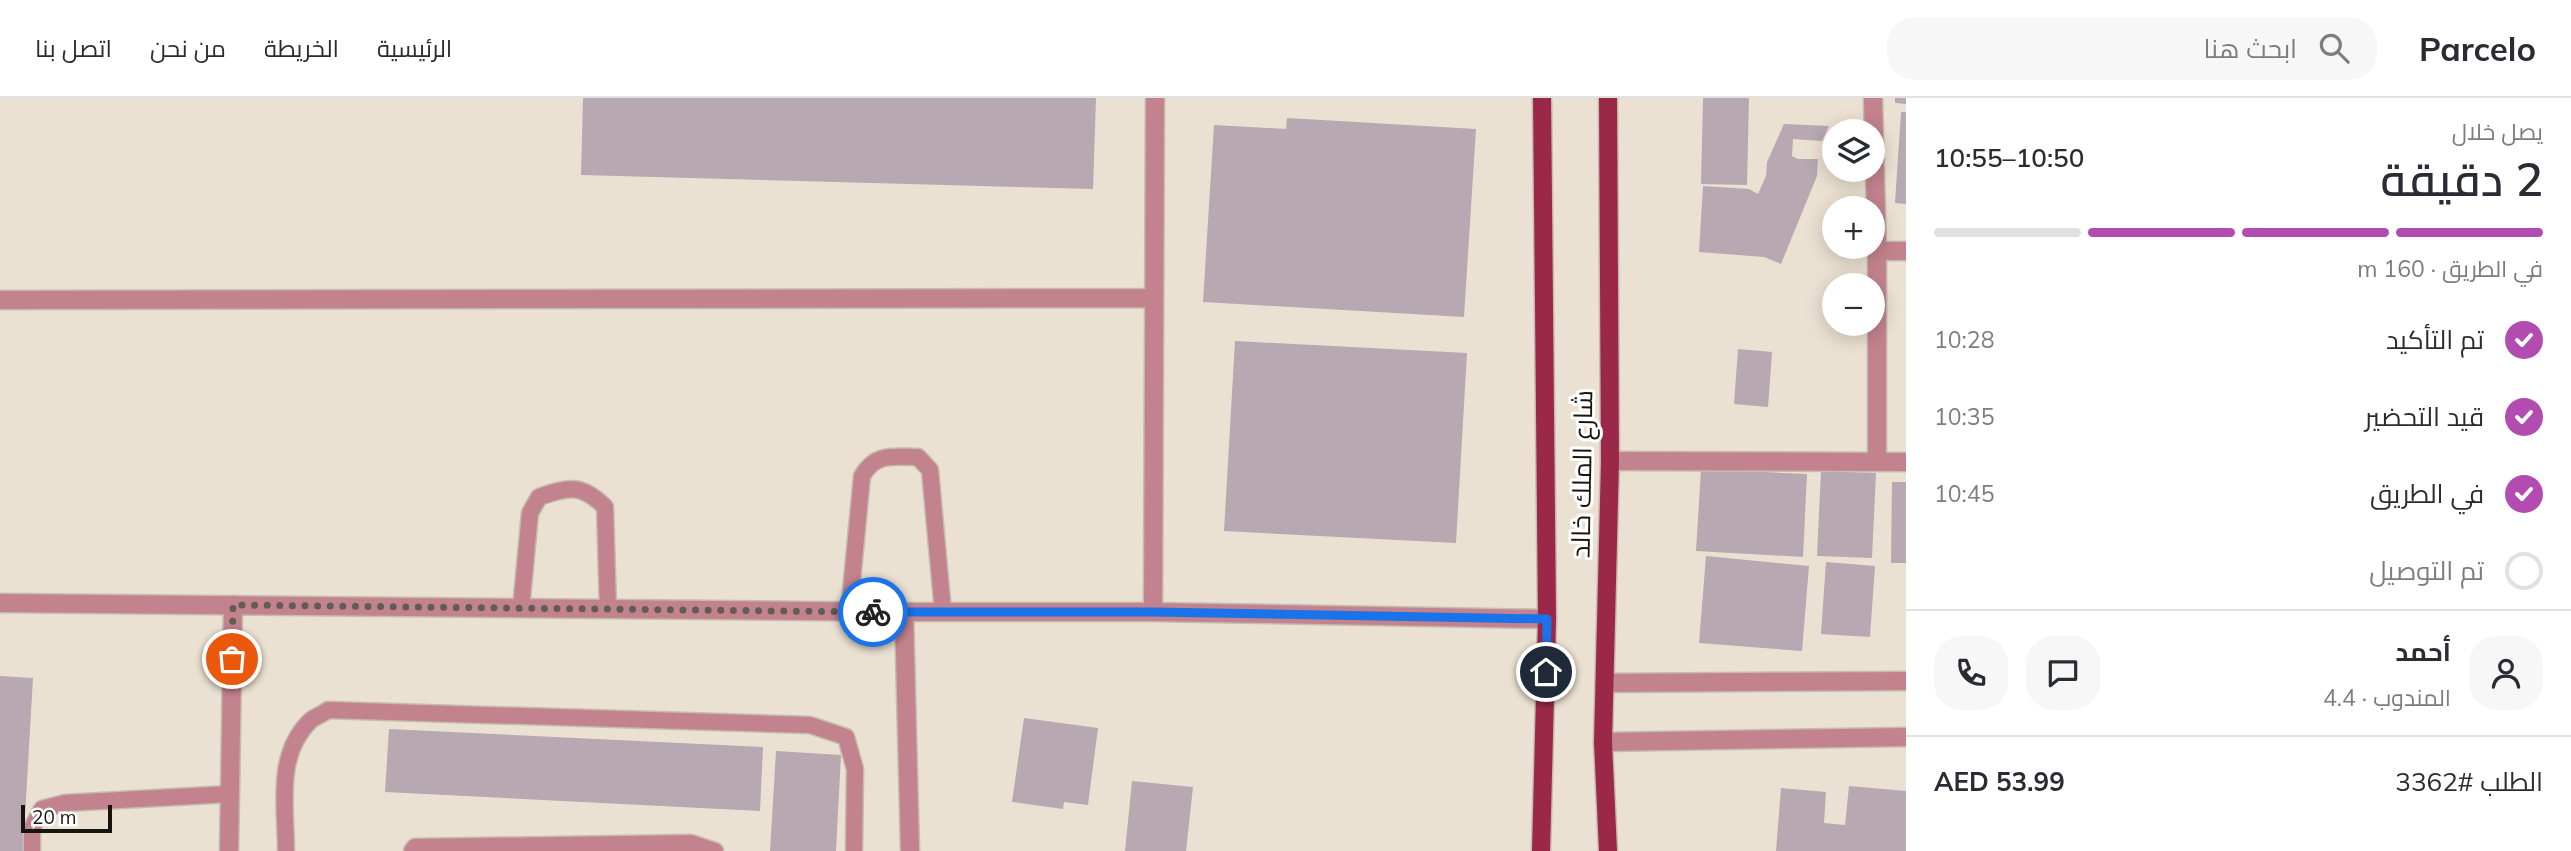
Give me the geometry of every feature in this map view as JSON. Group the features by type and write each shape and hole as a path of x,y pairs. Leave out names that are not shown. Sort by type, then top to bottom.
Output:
{"main road":[{"name":"شارع الملك خالد","path":"1542,98 1547,619 1543,851"},
{"name":"شارع الملك خالد","path":"1608,98 1610,461 1604,742 1608,851"},
{"path":"1602,851 1604,762"}],"street":[{"path":"1153,612 1155,98"},
{"path":"1873,98 1876,196"},
{"path":"1885,251 1906,251"},
{"path":"1877,259 1877,461"},
{"path":"0,300 1153,298"},
{"path":"1610,461 1906,462"},
{"path":"0,603 849,612 1153,612 1547,619"},
{"path":"229,851 233,605"},
{"path":"904,612 910,851"},
{"path":"1605,683 1906,681"},
{"path":"1604,742 1906,737"}],"lane":[{"path":"849,612 862,475 869,464 879,458 918,457 930,470 943,612"},
{"path":"521,608 530,513 538,496 567,487 590,492 604,507 608,609"},
{"path":"286,851 285,766 295,742 310,721 328,710 810,725 846,737 855,769 854,851"},
{"path":"32,851 32,828 42,809 65,803 230,794"},
{"path":"412,851 415,847 691,844 715,851"}],"building":[{"path":"583,98 1096,98 1093,189 581,175"},
{"path":"1703,98 1749,98 1747,185 1701,184"},
{"path":"1895,98 1906,98 1906,104 1895,103"},
{"path":"1901,112 1906,112 1906,204 1895,203"},
{"path":"1287,118 1476,129 1464,317 1203,302 1214,125 1286,129"},
{"path":"1784,124 1822,126 1822,141 1793,139 1792,156 1798,159 1818,159 1817,176 1781,264 1764,257 1699,252 1703,186 1749,189 1758,194 1766,176 1767,162"},
{"path":"1235,341 1467,353 1456,543 1224,531"},
{"path":"1738,349 1772,352 1768,407 1734,404"},
{"path":"1701,469 1807,474 1803,557 1696,551"},
{"path":"1821,471 1876,473 1872,558 1817,556"},
{"path":"1892,482 1906,482 1906,563 1891,563"},
{"path":"1706,556 1809,566 1802,651 1699,643"},
{"path":"1826,562 1875,566 1870,637 1821,634"},
{"path":"0,676 33,678 23,851 0,851"},
{"path":"1024,718 1098,728 1088,805 1064,802 1063,809 1012,802"},
{"path":"389,729 763,747 760,811 385,792"},
{"path":"776,751 841,755 836,851 770,851"},
{"path":"1132,781 1193,787 1186,851 1125,851"},
{"path":"1849,786 1906,791 1906,851 1776,851 1781,788 1826,792 1824,823 1845,825"}],"way so far":[{"path":"232,659 233,605 873,612"}],"route":[{"path":"873,612 1153,612 1547,619 1546,672"}]}
